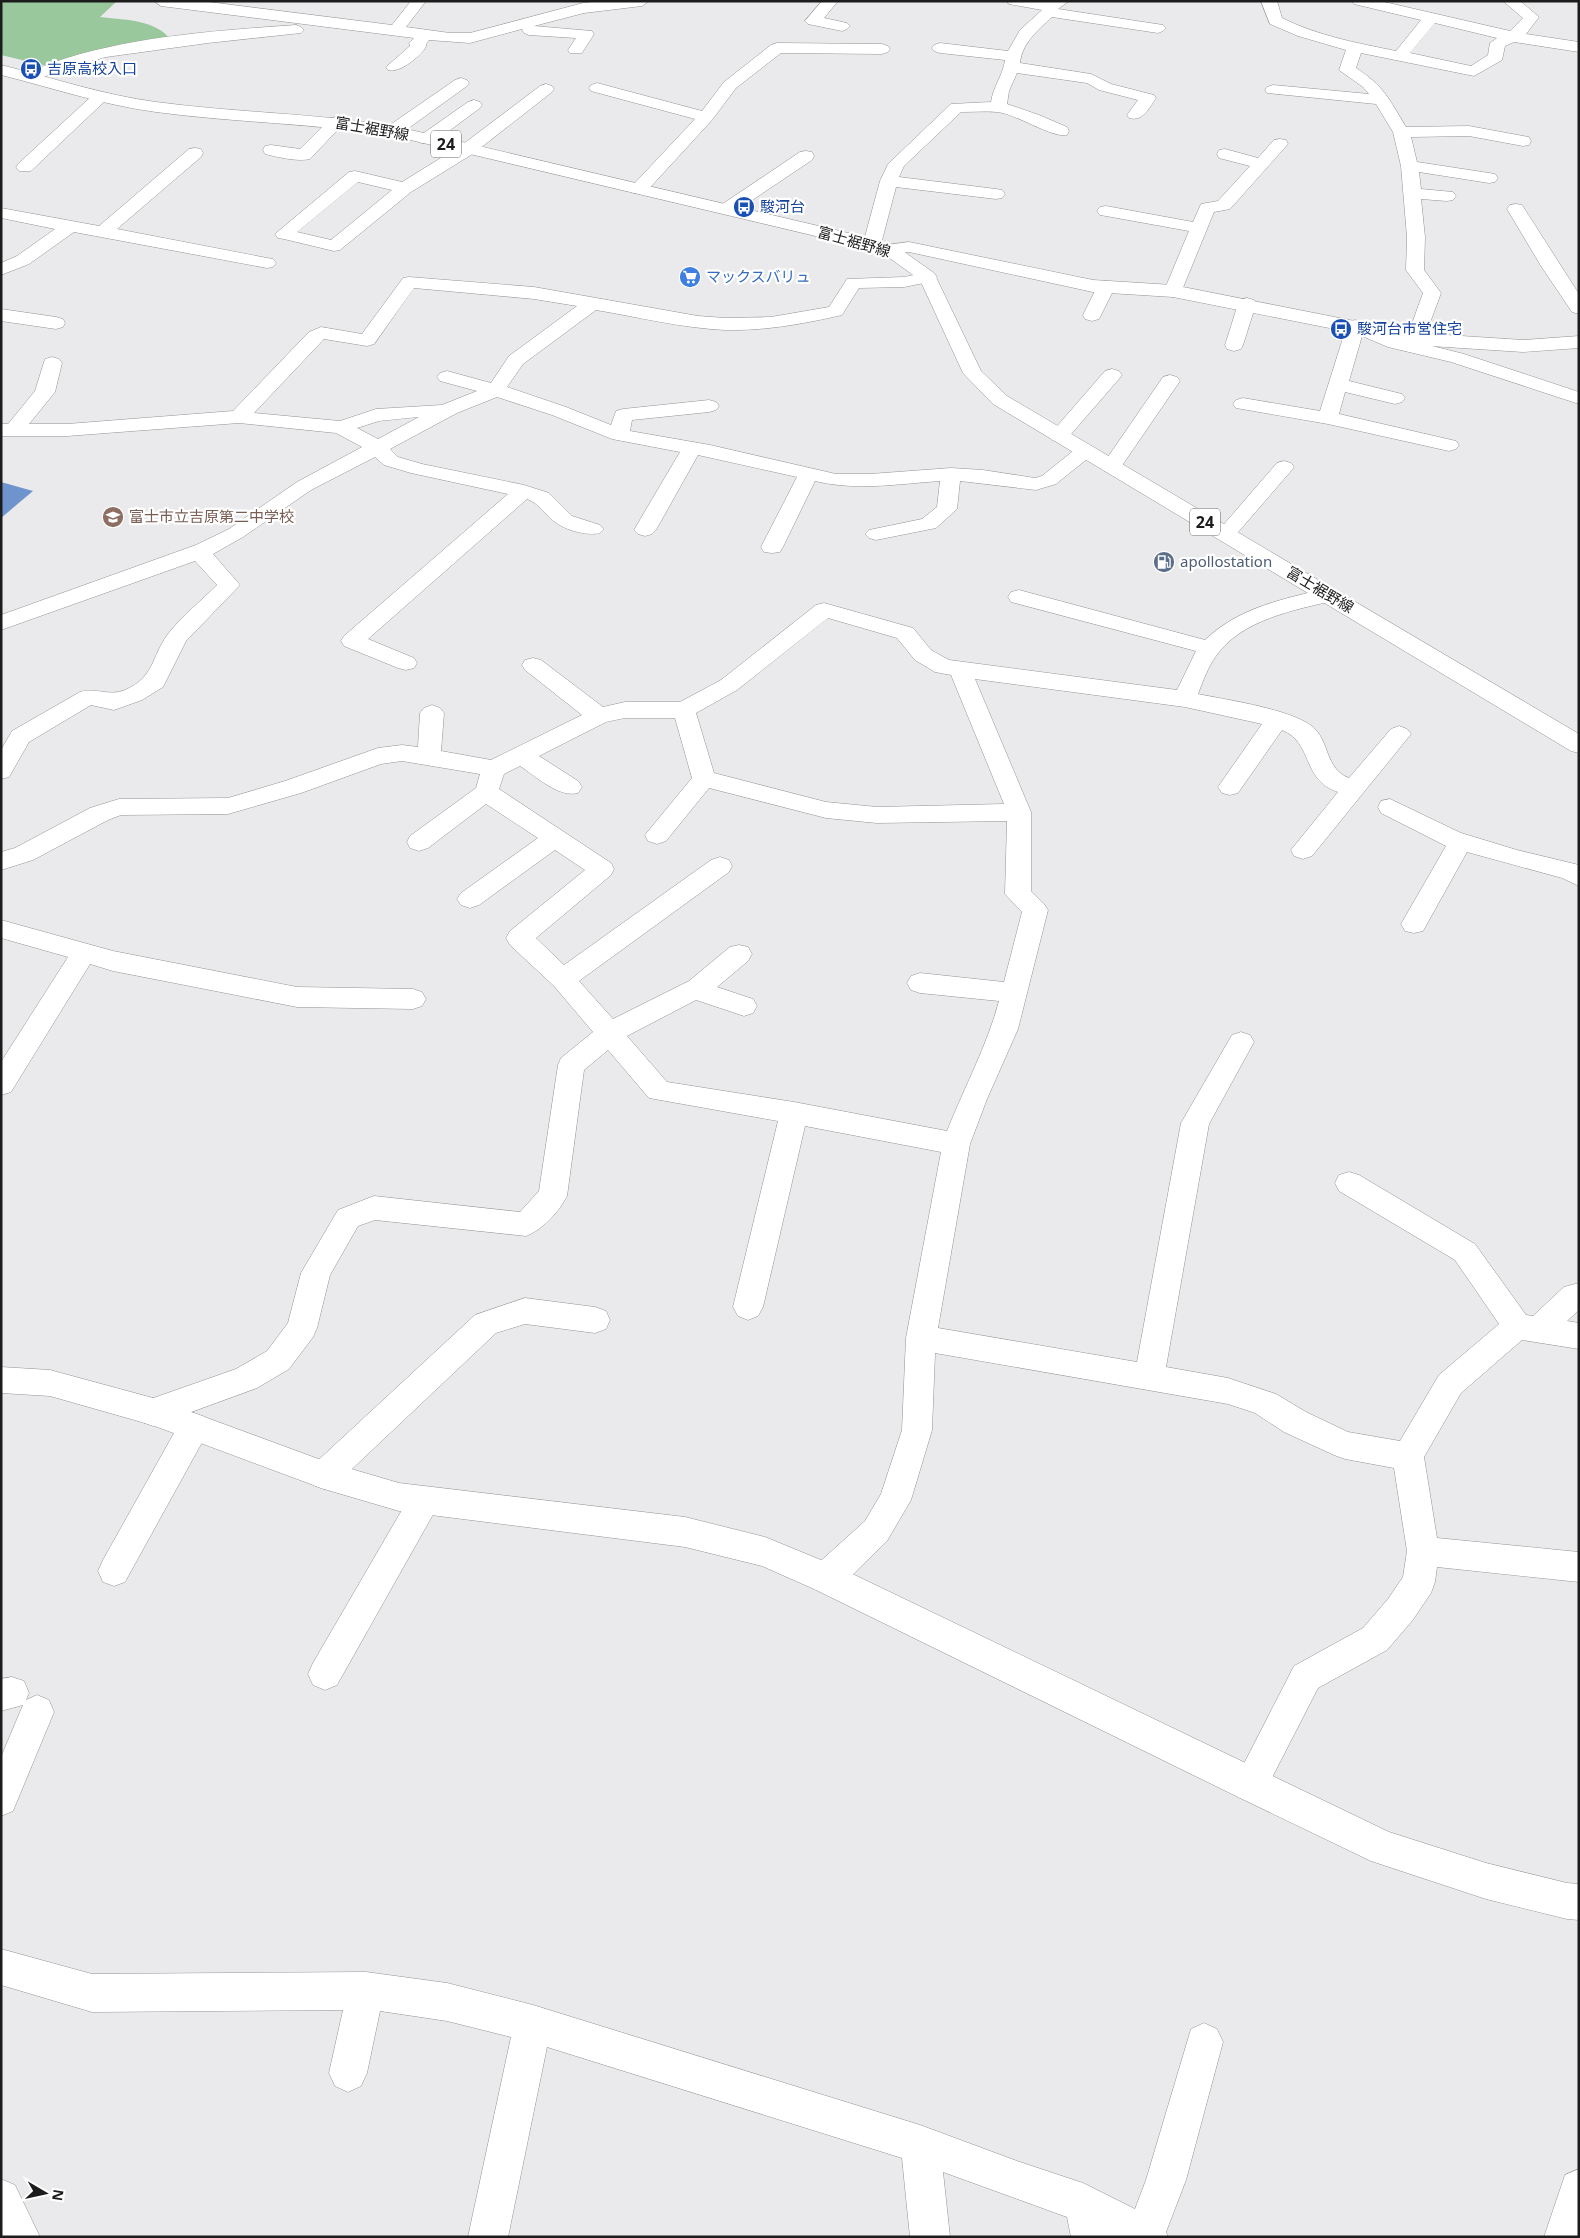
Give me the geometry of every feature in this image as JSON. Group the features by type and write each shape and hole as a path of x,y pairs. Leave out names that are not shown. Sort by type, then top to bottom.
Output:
{"street":[{"path":"161,1 450,38 470,38 583,8 642,1"},
{"path":"394,31 419,1"},
{"path":"831,1 813,21 842,26"},
{"path":"1014,1 1158,28"},
{"path":"1269,1 1275,21 1285,27 1320,39 1474,72 1496,57 1498,43 1514,37 1526,26 1531,17 1510,1"},
{"path":"1359,1 1514,37 1579,46"},
{"path":"998,107 1001,91 1026,32 1054,7"},
{"path":"1399,57 1430,18"},
{"path":"31,77 58,64 97,53 226,34 356,26"},
{"path":"507,29 586,34 576,50"},
{"path":"394,67 418,47 417,44 425,35"},
{"path":"1355,47 1347,70 1369,84 1381,100 1401,132 1410,166 1416,237 1415,270 1432,293 1415,339"},
{"path":"639,189 706,117 730,85 777,48 882,49"},
{"path":"940,48 1094,73 1105,87 1148,98 1135,115"},
{"name":"富士裾野線","path":"1,70 100,97 169,108 337,122 393,131 727,209 878,247 919,269 928,277 973,373 1000,400 1579,744"},
{"path":"393,131 461,83"},
{"path":"598,88 706,117"},
{"path":"405,188 355,176 284,234 334,246 405,188 468,149 546,89"},
{"path":"1273,90 1381,100"},
{"path":"26,167 100,97"},
{"path":"427,139 474,105"},
{"path":"1061,131 1039,120 998,107 957,106 896,164 889,181 878,247 909,247 1106,287 1173,291 1247,304 1415,339 1523,346 1579,342"},
{"path":"271,150 304,154 337,122"},
{"path":"1401,132 1469,131 1523,141"},
{"path":"1173,291 1207,208 1224,205 1280,144"},
{"path":"104,231 195,153"},
{"path":"1225,154 1262,164"},
{"path":"727,209 806,156"},
{"path":"1410,166 1489,178"},
{"path":"889,181 996,194"},
{"path":"1412,193 1447,196"},
{"path":"1516,209 1550,266 1579,308"},
{"path":"1106,211 1199,228"},
{"path":"1,214 72,225 267,263"},
{"path":"1,270 23,260 72,225"},
{"path":"1550,266 1569,269"},
{"path":"240,417 316,336 321,333 368,340 409,282 534,293 698,322 771,323 835,311 853,283 904,282 928,277"},
{"path":"1092,315 1106,287"},
{"path":"1,623 199,552 236,533 304,486 450,409 496,390 516,360 592,304"},
{"path":"1234,345 1247,304"},
{"path":"1,315 56,323"},
{"path":"1328,418 1355,326"},
{"path":"1355,326 1395,343 1457,358 1579,398"},
{"path":"8,430 45,392 52,363"},
{"path":"1059,436 1112,375"},
{"path":"447,377 496,390 566,413 619,436 692,448 836,480 870,480 952,474 983,476 1036,484 1049,480 1085,451"},
{"path":"1111,467 1170,381"},
{"path":"1338,384 1395,398"},
{"path":"1243,404 1328,418 1449,445"},
{"path":"619,436 624,414 709,406"},
{"path":"340,427 376,415 450,409"},
{"path":"8,430 67,430 240,417 340,427 377,447 391,460 418,469 542,497 565,520 593,529"},
{"path":"645,530 692,448"},
{"path":"1226,534 1284,467"},
{"path":"772,547 808,474"},
{"path":"876,534 935,530 947,509 952,474"},
{"path":"406,663 352,641 524,492"},
{"path":"1,771 20,737 88,697 114,702 134,695 155,682 177,638 229,585 199,552"},
{"path":"1185,699 1210,648 1226,632 1259,613 1328,595"},
{"path":"1019,597 1210,648"},
{"path":"1,860 24,854 99,814 119,807 228,806 293,787 378,756 402,753 494,769 599,716 626,710 684,710 729,685 824,610 905,633 922,655 943,667 1185,699 1277,720 1304,732 1317,750 1320,768 1332,781 1354,788"},
{"path":"533,665 599,716"},
{"path":"826,1578 876,1531 895,1500 917,1430 921,1338 956,1144 973,1099 1006,1029 1035,910 1018,894 1019,812 960,670"},
{"path":"684,710 704,779"},
{"path":"428,757 432,713"},
{"path":"1230,787 1277,720"},
{"path":"1303,850 1399,734"},
{"path":"521,756 570,787"},
{"path":"419,842 486,792 494,769"},
{"path":"704,779 826,810 877,815 1019,812"},
{"path":"657,835 704,779"},
{"path":"486,792 602,870 519,938 563,979 659,1091 794,1113 956,1144"},
{"path":"1390,807 1460,841 1570,871 1579,877"},
{"path":"470,899 556,838"},
{"path":"1414,924 1460,841"},
{"path":"563,979 720,866"},
{"path":"1,929 122,963 297,997 413,999"},
{"path":"1,1085 84,953"},
{"path":"153,1412 246,1379 278,1360 302,1328 316,1273 348,1218 374,1208 526,1224 553,1196 571,1065 610,1033 695,990 739,954"},
{"path":"920,983 1014,993"},
{"path":"695,990 744,1006"},
{"path":"1149,1377 1195,1123 1240,1042"},
{"path":"748,1306 794,1113"},
{"path":"1349,1183 1465,1252 1528,1328 1579,1336"},
{"path":"1250,1785 1306,1677 1375,1638 1400,1610 1419,1582 1423,1551 1408,1456 1450,1384 1574,1296 1579,1295"},
{"path":"324,1475 486,1324 525,1311 595,1320"},
{"path":"921,1338 1228,1390 1265,1403 1295,1422 1345,1445 1408,1456"},
{"path":"1,1380 50,1384 153,1412 324,1475 399,1498 685,1532 766,1552 826,1578 1250,1785 1384,1848 1486,1881 1579,1902"},
{"path":"114,1571 194,1427"},
{"path":"325,1674 424,1501"},
{"path":"1423,1551 1579,1567"},
{"path":"1,1799 16,1700"},
{"path":"1,1967 92,1993 366,1991 447,2002 533,2024 920,2144 1017,2181 1087,2220 1146,2236 1166,2180 1204,2042"},
{"path":"348,2073 366,1991"},
{"path":"488,2237 533,2024"},
{"path":"920,2144 930,2237"},
{"path":"1564,2237 1579,2189"},
{"path":"1,2200 20,2237"}],"green space":[{"path":"4,1 117,1 100,17 148,24 157,28 171,40 47,66 1,55 1,3"}],"water":[{"path":"1,482 33,491 1,518"}],"place":[{"name":"吉原高校入口","path":"31,69"},
{"name":"駿河台","path":"744,207"},
{"name":"マックスバリュ","path":"690,277"},
{"name":"駿河台市営住宅","path":"1341,329"},
{"name":"富士市立吉原第二中学校","path":"113,517"},
{"name":"apollostation","path":"1164,562"}]}
